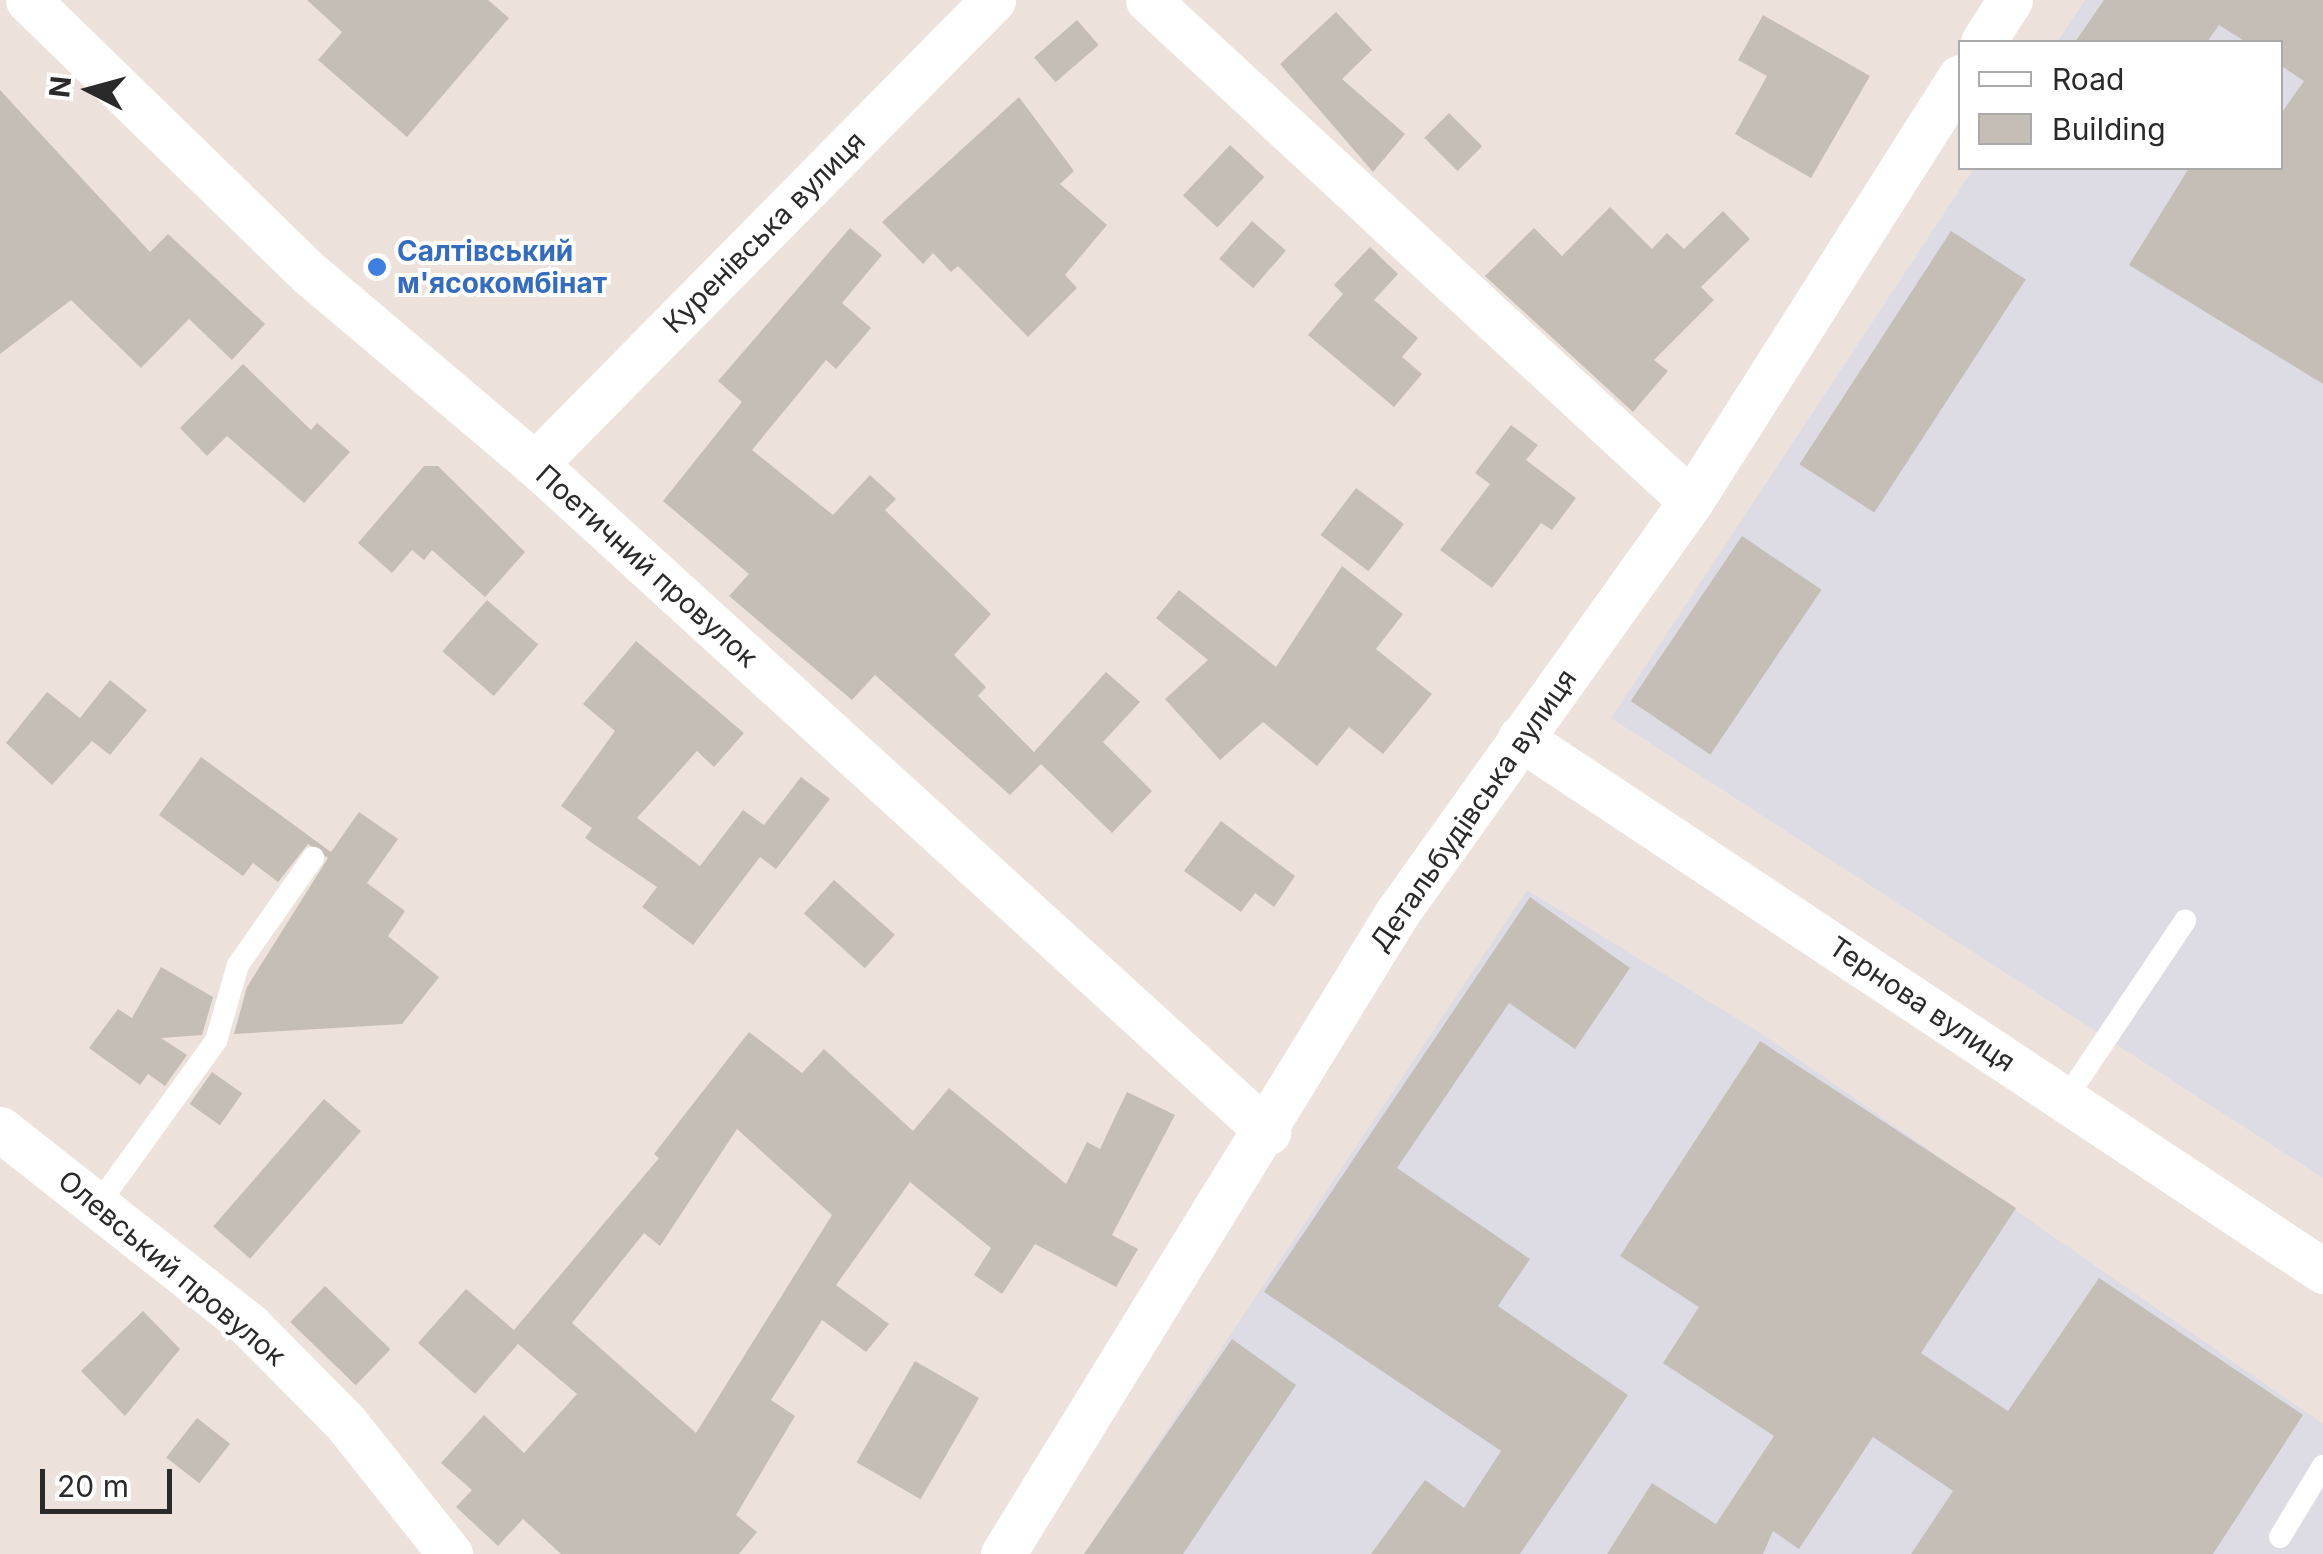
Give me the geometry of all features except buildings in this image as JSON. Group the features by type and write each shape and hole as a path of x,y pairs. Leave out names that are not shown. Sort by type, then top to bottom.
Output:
{"street":[{"name":"Поетичний провулок","path":"28,0 310,274 535,464 1268,1132"},
{"name":"Куренівська вулиця","path":"535,464 992,0"},
{"path":"1148,0 1691,501"},
{"path":"1984,40 2010,0"},
{"name":"Детальбудівська вулиця","path":"1004,1554 1268,1132 1397,913 1691,501 1958,80"},
{"name":"Тернова вулиця","path":"1520,738 2323,1271"},
{"name":"Олевський провулок","path":"0,1128 250,1326 345,1422 450,1554"}],"lane":[{"path":"99,1203 216,1041 238,964 313,858"},
{"path":"2065,1100 2184,921"},
{"path":"2280,1537 2323,1466"}],"shaded area":[{"path":"2085,0 2323,0 2323,1178 1611,718 1973,170 2283,170 2283,40 2058,40"},
{"path":"1527,890 1762,1034 2323,1424 2323,1554 1084,1554"}],"place":[{"name":"Салтівський м'ясокомбінат","path":"377,267"}]}
